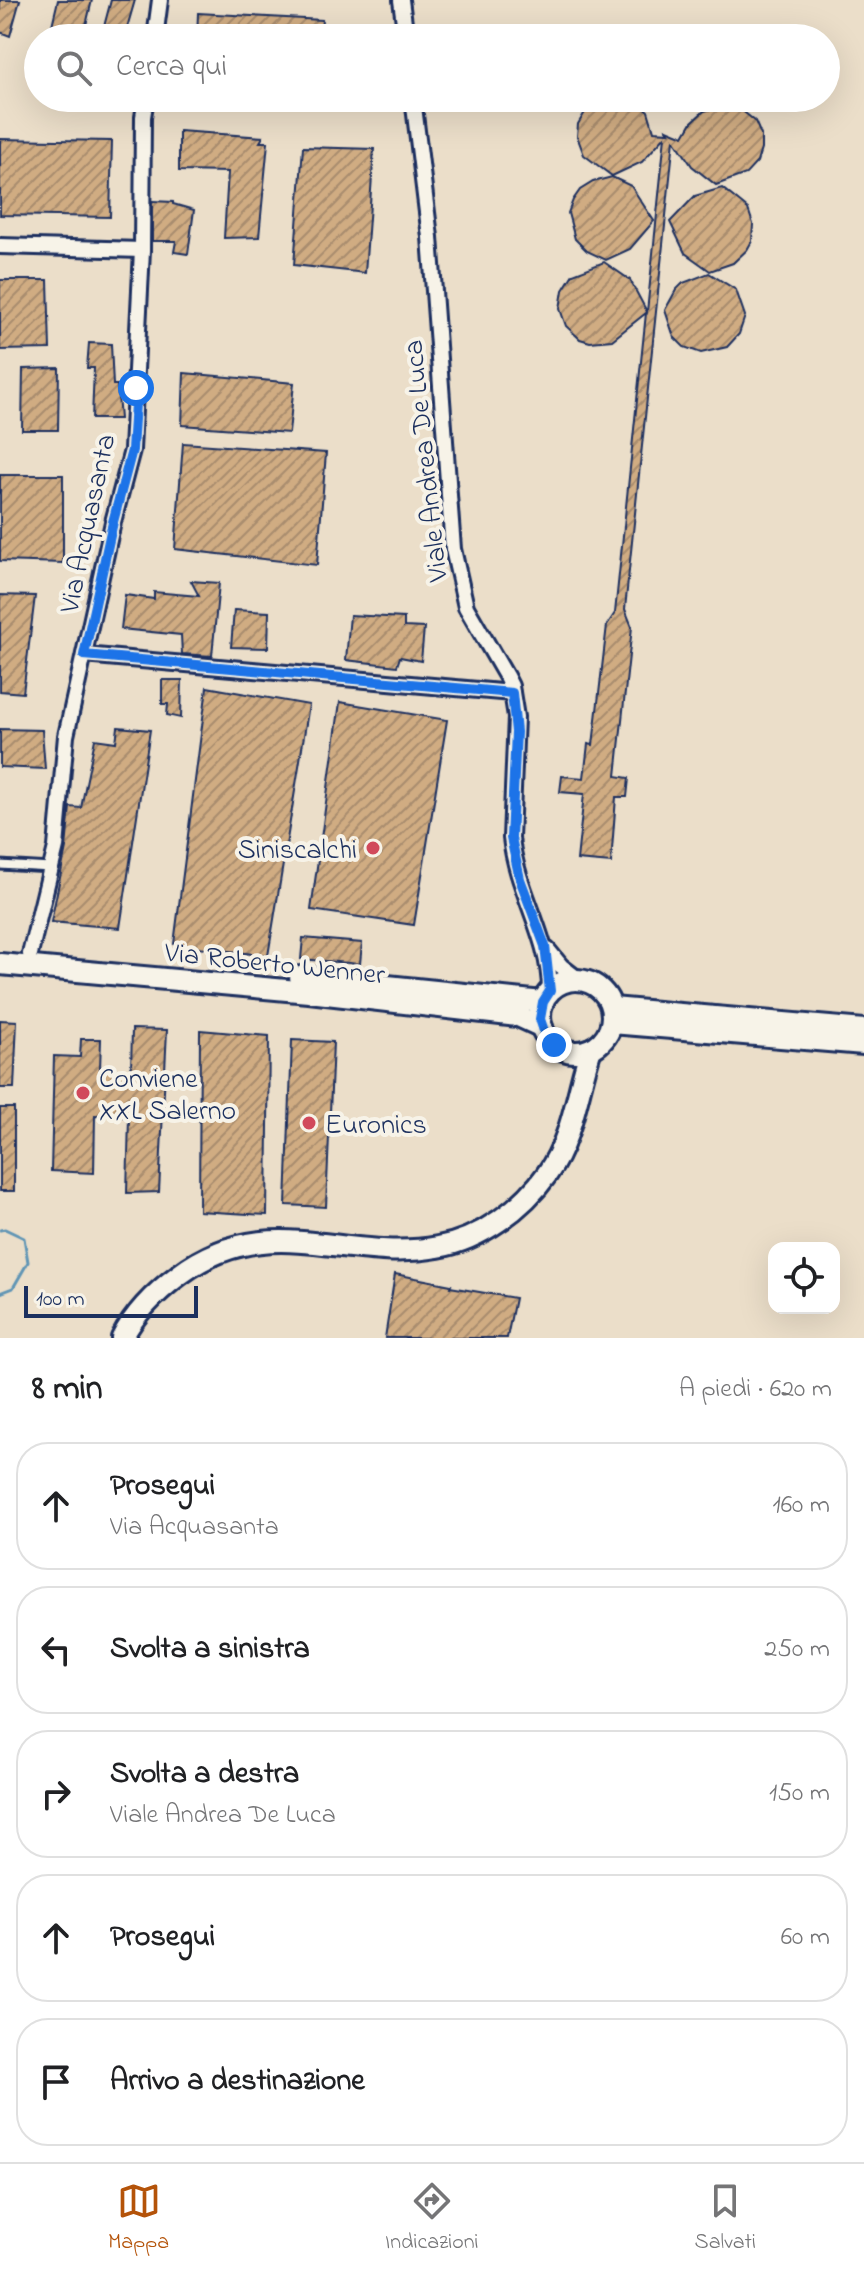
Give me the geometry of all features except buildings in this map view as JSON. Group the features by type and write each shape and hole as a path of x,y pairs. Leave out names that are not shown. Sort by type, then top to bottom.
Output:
{"main road":[{"name":"Via Roberto Wenner","path":"0,951 546,997"},
{"name":"Via Roberto Wenner","path":"0,964 309,992 518,1016 542,1027"},
{"path":"579,980 597,987 606,996 612,1016 602,1041 581,1052 567,1051 549,1040 540,1015 546,997 566,981 579,980"},
{"path":"612,1016 864,1030"},
{"path":"612,1016 864,1044"},
{"path":"578,1088 591,1049"},
{"path":"122,1338 163,1287 192,1265 222,1250 257,1242 299,1240 383,1249 437,1248 468,1238 491,1225 525,1200 549,1172 570,1127 578,1088 567,1051"}],"street":[{"path":"157,24 160,0"},
{"path":"401,0 404,24"},
{"name":"Via Acquasanta","path":"30,954 56,847 66,736 132,450 142,250 144,112"},
{"name":"Viale Andrea De Luca","path":"415,112 430,237 453,549 466,607 506,676 512,693 516,717 511,838 513,858 545,946"},
{"path":"0,246 142,250"},
{"path":"84,655 512,693"},
{"path":"545,946 561,966 579,980"},
{"path":"545,946 546,997"}],"lane":[{"path":"0,865 51,868"}],"waterway":[{"path":"0,1230 5,1229 24,1238 28,1262 13,1288 0,1293"}],"place":[{"name":"Siniscalchi","path":"373,848"},
{"name":"Conviene XXL Salerno","path":"83,1093"},
{"name":"Euronics","path":"309,1123"}],"route":[{"path":"136,388 132,450 84,655 512,693 516,717 511,838 513,858 545,946 550,991 540,1010 540,1019 545,1034 554,1045"}]}
